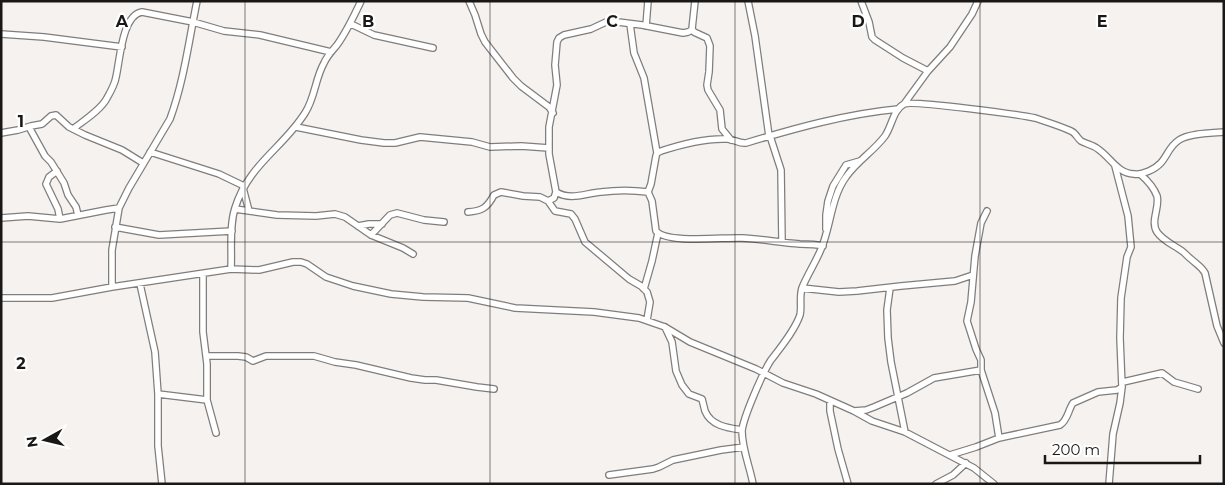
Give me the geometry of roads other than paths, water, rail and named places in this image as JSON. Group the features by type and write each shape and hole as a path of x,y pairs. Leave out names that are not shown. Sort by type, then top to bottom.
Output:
{"street":[{"path":"112,288 112,250 119,208 143,163 170,119 185,61 197,1"},
{"path":"231,269 232,231 235,209 244,187 262,162 296,127 311,104 324,62 350,24 361,1"},
{"path":"469,1 485,42 512,78 549,107 553,113"},
{"path":"646,26 648,1"},
{"path":"748,1 770,136 781,170 782,242"},
{"path":"861,1 875,40 928,71"},
{"path":"753,484 744,447 742,430 745,418 765,373 799,318 802,288 823,246 839,188 846,176 884,137 898,109 950,47 978,1"},
{"path":"692,30 697,2"},
{"path":"72,129 91,115 106,100 116,79 128,24 137,12 193,22 242,34 260,35 331,52"},
{"path":"548,201 554,198 556,192 549,148 550,127 557,85 555,65 559,38 564,35 591,29 606,22 646,26 683,33 692,30"},
{"path":"350,24 374,35 433,48"},
{"path":"630,24 634,53 644,78 657,153 648,192 652,201 658,233 644,289"},
{"path":"692,30 707,38 709,43 708,90 720,110 722,129 731,140"},
{"path":"1,34 44,37 122,47"},
{"path":"904,104 938,105 1035,118 1074,132 1083,142 1100,150 1115,166 1132,174 1140,174 1158,167 1174,144 1184,137 1224,132"},
{"path":"657,153 696,141 731,140 743,144 812,124 898,109"},
{"path":"1,133 42,124 54,115 72,129 122,150 143,163"},
{"path":"29,127 45,156 64,183 78,214"},
{"path":"296,127 384,143 395,143 420,136 472,142 490,147 521,146 549,148"},
{"path":"150,152 219,174 244,187"},
{"path":"1109,484 1113,434 1122,384 1121,298 1127,254 1131,249 1128,216 1115,166"},
{"path":"57,171 49,177 46,184 58,209 60,219"},
{"path":"1140,174 1157,196 1155,225 1157,232 1164,240 1184,252 1202,268 1217,326 1224,343"},
{"path":"244,187 249,211"},
{"path":"468,212 482,210 498,192 540,197 548,201 555,211 571,214 585,242 629,279 644,289 649,296 650,302 647,320"},
{"path":"556,192 569,196 600,192 648,192"},
{"path":"1,218 28,216 60,219 78,214 119,208"},
{"path":"235,209 265,214 300,216 335,214 345,217 371,235 413,254"},
{"path":"987,211 982,223 967,321 981,360 981,370 996,413 999,438"},
{"path":"371,235 390,215 397,213 424,220 444,222"},
{"path":"358,226 382,224"},
{"path":"115,227 159,235 232,231"},
{"path":"658,233 688,239 742,238 823,246"},
{"path":"1,298 52,298 231,269 259,270 301,262 326,277 384,293 423,297 468,298 515,308 594,312 639,318 665,327 690,342 750,366 773,379 816,394 872,420 905,432 966,463 994,484"},
{"path":"202,274 207,400 216,433"},
{"path":"802,288 844,292 860,291 955,281 973,275"},
{"path":"140,284 155,352 158,394 158,437 162,484"},
{"path":"890,288 887,310 890,362 905,432"},
{"path":"665,327 672,342 676,371 682,385 689,394 702,399 706,412 714,422 728,428 742,430"},
{"path":"206,356 243,356 253,362 266,356 314,356 411,378 494,389"},
{"path":"854,411 866,410 934,378 981,370"},
{"path":"950,455 999,438 1063,424 1073,403 1098,392 1117,390 1122,384 1162,373 1174,382 1198,389"},
{"path":"158,394 207,400"},
{"path":"830,400 830,410 838,449 848,484"},
{"path":"609,476 653,469 673,460 744,447"},
{"path":"936,484 953,475 966,463"}]}
